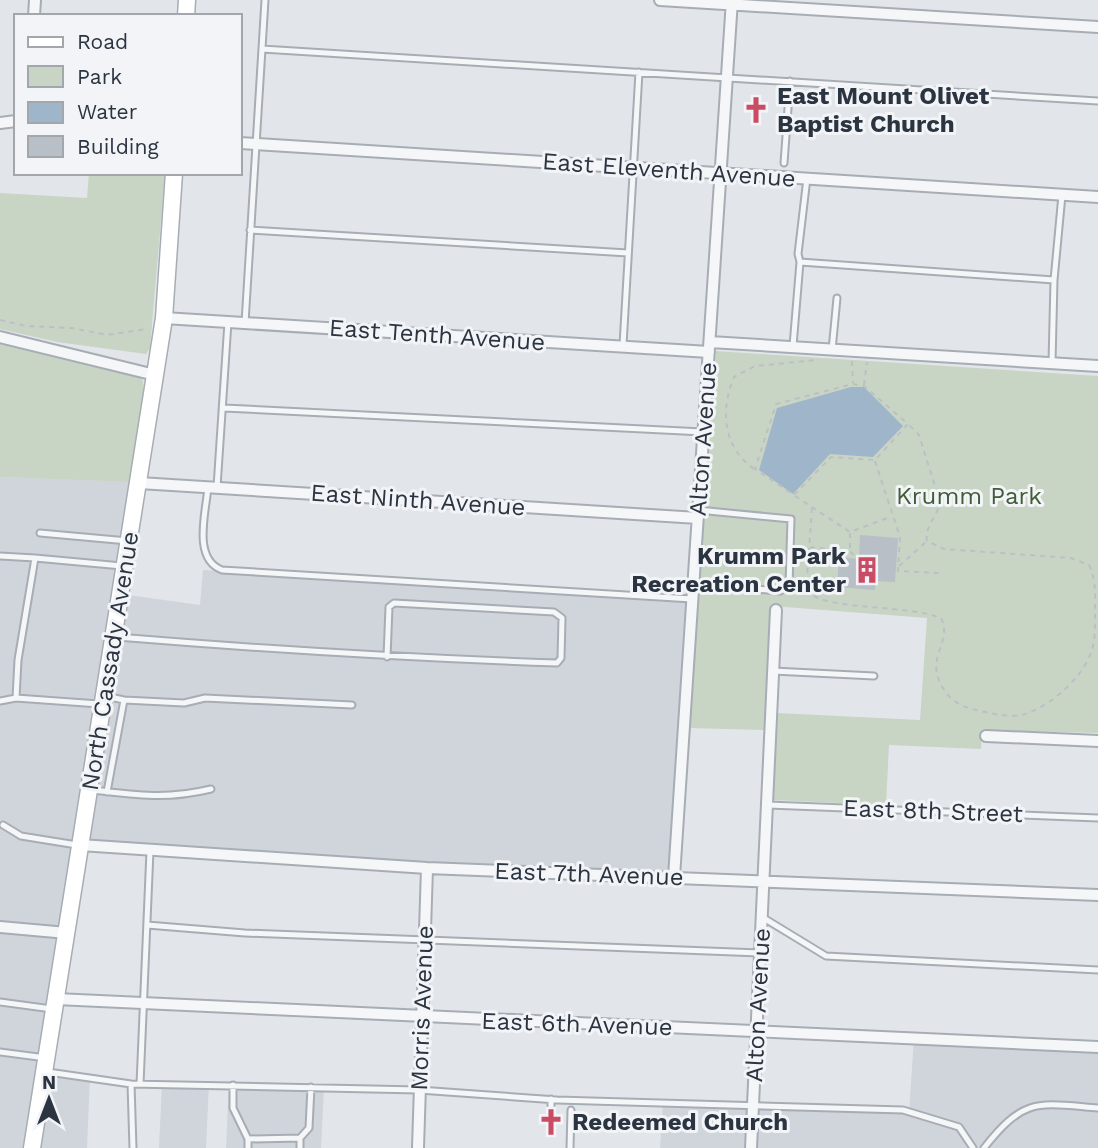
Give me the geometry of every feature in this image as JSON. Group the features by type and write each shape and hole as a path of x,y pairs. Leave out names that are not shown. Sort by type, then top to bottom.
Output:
{"main road":[{"name":"North Cassady Avenue","path":"32,1148 156,374 174,175"}],"street":[{"path":"660,0 732,2 1098,27"},
{"name":"Alton Avenue","path":"674,877 732,2"},
{"name":"East Eleventh Avenue","path":"242,143 1098,197"},
{"name":"East Tenth Avenue","path":"160,323 228,322 623,346 793,347 1098,366"},
{"path":"0,337 156,374"},
{"name":"East Ninth Avenue","path":"139,483 698,514"},
{"name":"Alton Avenue","path":"751,1148 776,610"},
{"path":"986,736 1098,741"},
{"name":"East 7th Avenue","path":"80,845 427,867 1098,895"},
{"name":"Morris Avenue","path":"418,1148 427,867"},
{"path":"0,928 67,933"},
{"name":"East 6th Avenue","path":"56,1004 145,1004 1098,1047"}],"lane":[{"path":"245,323 265,0"},
{"path":"262,49 1098,101"},
{"path":"623,346 639,72"},
{"path":"784,163 790,81"},
{"path":"793,347 800,262 798,254 807,178"},
{"path":"1052,363 1054,280 1062,195"},
{"path":"250,230 628,253"},
{"path":"800,262 1054,280"},
{"path":"832,350 837,298"},
{"path":"228,322 224,408 204,552 214,566 222,570 692,599"},
{"path":"224,408 704,433"},
{"path":"693,583 780,591 789,586 791,519 698,514"},
{"path":"40,533 130,541"},
{"path":"0,556 125,567"},
{"path":"16,698 18,660 35,558"},
{"path":"114,637 387,657 557,663 561,658 562,618 554,612 394,603 389,607 387,657"},
{"path":"773,671 874,676"},
{"path":"0,701 16,698 184,703 205,698 352,705"},
{"path":"107,792 124,700"},
{"path":"89,790 156,798 177,797 211,789"},
{"name":"East 8th Street","path":"768,805 1098,818"},
{"path":"3,825 21,836 80,845"},
{"path":"140,1084 150,851"},
{"path":"762,917 826,956 1098,971"},
{"path":"147,925 245,933 761,953"},
{"path":"0,1002 56,1004"},
{"path":"0,1052 131,1084 419,1090 551,1099 903,1110 959,1127 973,1148"},
{"path":"131,1084 133,1148"},
{"path":"233,1085 233,1108 248,1139 248,1148"},
{"path":"300,1148 300,1138 309,1128 311,1087"},
{"path":"551,1099 551,1118"},
{"path":"984,1148 1006,1120 1024,1110 1049,1105 1098,1108"},
{"path":"570,1148 571,1110"},
{"path":"248,1139 300,1138"}],"path":[{"path":"0,320 26,326 72,328 107,335 160,323"},
{"path":"864,386 869,352"},
{"path":"844,361 852,358 853,384"},
{"path":"824,360 755,366 734,377 729,388 728,437 733,450 755,469 850,532"},
{"path":"755,469 776,404 853,384 864,386 919,435 940,507 926,531 927,541"},
{"path":"875,460 908,424"},
{"path":"794,495 831,457 875,460"},
{"path":"875,460 900,537 898,571 940,573"},
{"path":"812,508 808,587 817,599 877,606 941,618 944,633 935,662 940,683 956,703 994,714 1026,714 1077,677 1092,651 1096,581 1089,565 1072,558 944,549 927,541"},
{"path":"850,532 892,517"},
{"path":"850,532 850,552"},
{"path":"898,566 927,541"},
{"path":"809,547 850,552 859,559"}],"shaded area":[{"path":"0,477 138,482 121,594 200,605 203,570 697,600 675,876 82,844 43,1073 90,1077 87,1148 0,1148"},
{"path":"914,1037 1098,1044 1098,1148 660,1148 663,1102 909,1113"},
{"path":"162,1082 209,1084 206,1148 159,1148"},
{"path":"229,1082 324,1087 321,1148 226,1148"}],"green space":[{"path":"89,175 165,175 150,348 146,354 57,342 0,329 0,193 87,198"},
{"path":"0,341 137,374 143,381 144,392 130,482 0,477"},
{"name":"Krumm Park","path":"716,351 1098,376 1098,733 982,730 981,749 889,745 886,805 773,800 777,713 920,720 927,618 772,606 765,730 688,728"}],"water":[{"path":"851,387 864,387 903,426 873,457 830,454 793,494 759,470 777,408"}],"building":[{"name":"Krumm Park Recreation Center","path":"860,535 898,538 895,582 875,581 875,590 837,587 839,557 859,559"}],"place":[{"name":"East Mount Olivet Baptist Church","path":"756,110"},
{"name":"Krumm Park Recreation Center","path":"867,570"},
{"name":"Redeemed Church","path":"551,1122"}]}
